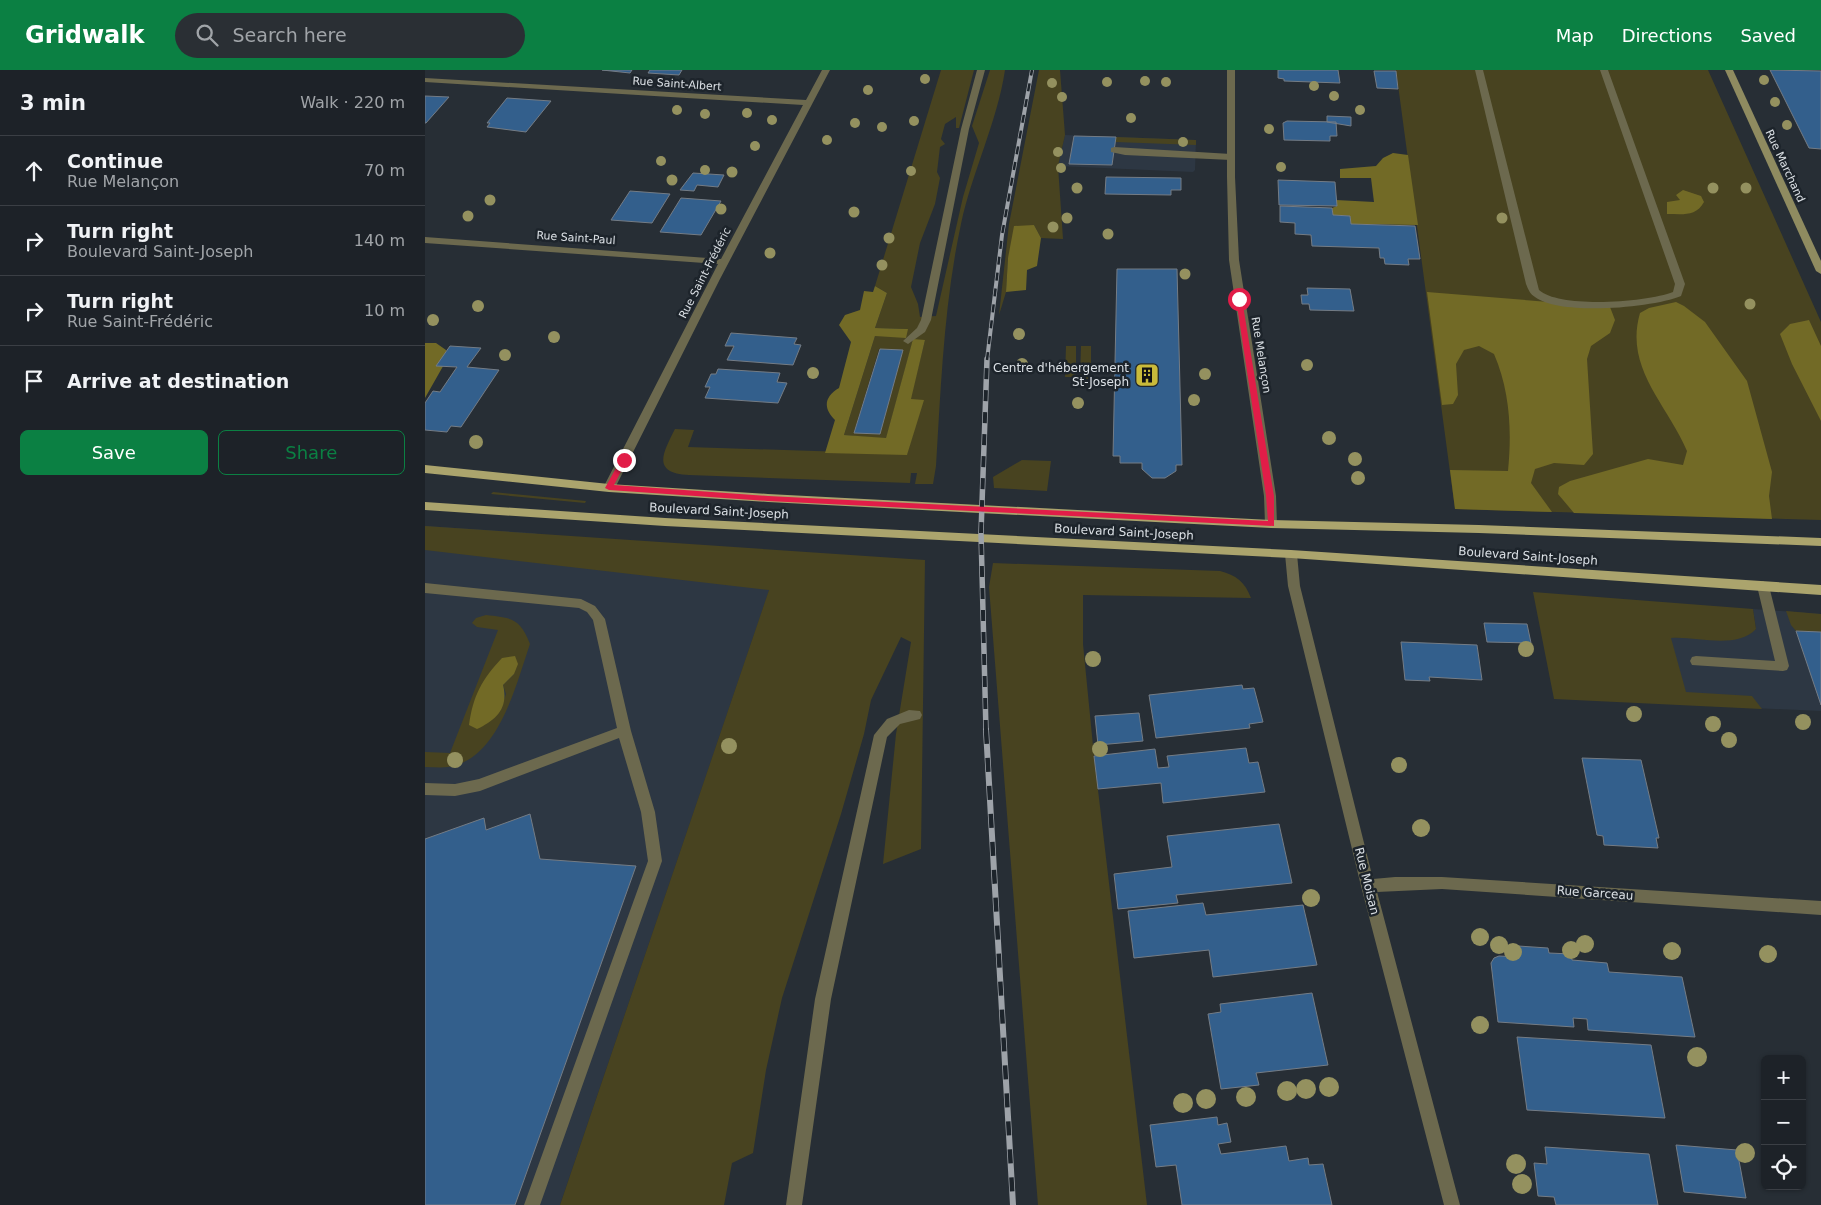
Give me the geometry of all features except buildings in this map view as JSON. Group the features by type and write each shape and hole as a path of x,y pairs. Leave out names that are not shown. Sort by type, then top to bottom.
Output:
{"main road":[{"name":"Boulevard Saint-Joseph","path":"425,469 609,488 758,498 1271,524 1479,528 1821,542"},
{"name":"Boulevard Saint-Joseph","path":"425,506 665,522 1291,554 1821,590"}],"street":[{"name":"Rue Saint-Frédéric","path":"609,488 826,70"},
{"path":"908,341 921,330 926,320 965,129 981,70"},
{"name":"Rue Melançon","path":"1231,70 1234,260 1270,496 1271,524"},
{"path":"1479,70 1531,284 1535,292 1545,299 1607,305 1634,305 1666,300 1678,294 1680,284 1604,70"},
{"name":"Rue Marchand","path":"1729,70 1819,261 1821,271"},
{"name":"Rue Saint-Albert","path":"425,80 808,104"},
{"path":"1114,150 1231,157"},
{"name":"Rue Saint-Paul","path":"425,240 725,262"},
{"name":"Rue Moisan","path":"1291,554 1294,586 1368,886 1452,1205"},
{"path":"1696,661 1783,666 1763,586"},
{"path":"425,588 581,604 591,609 599,618 624,730 653,836 655,861 532,1205"},
{"path":"794,1205 823,999 881,735 889,722 902,716 915,714"},
{"path":"425,788 455,790 480,785 624,730"},
{"name":"Rue Garceau","path":"1368,886 1395,883 1442,883 1821,908"}],"shaded area":[{"path":"941,70 974,70 959,128 956,128 956,117 945,124 941,139 945,144 940,147 937,172 940,178 935,204 920,243 911,287 918,304 920,317 936,316 963,197 979,143 972,126 990,70 1005,70 996,109 971,185 955,254 944,344 936,466 933,484 915,484 917,473 911,473 910,483 689,475 669,470 665,466 664,454 675,429 694,430 688,447 907,454 923,400 910,400 925,340 913,340 886,439 844,435 875,336 908,329 875,328 887,293 875,286","holes":["879,349 903,350 880,434 854,432"]},
{"path":"1039,70 1060,70 1065,135 1058,166 1063,239 1041,238 1034,225 1008,258 1006,292 999,315 1009,224"},
{"path":"1396,70 1708,70 1821,322 1821,520 1455,509"},
{"path":"1065,135 1196,140 1195,170 1193,172 1058,166"},
{"path":"1116,137 1196,140 1196,145 1115,142"},
{"path":"1393,153 1408,155 1418,225 1351,224 1350,216 1333,215 1332,208 1337,206 1336,200 1374,202 1371,178 1340,178 1340,169 1376,166 1383,158"},
{"path":"1683,190 1701,196 1704,202 1701,207 1688,214 1667,214 1667,202 1680,200 1676,195"},
{"path":"1034,225 1041,238 1037,266 1027,270 1026,290 1006,292 1008,258 1014,226"},
{"path":"875,286 887,293 875,328 908,329 906,338 875,336 844,435 886,438 913,339 925,340 911,399 924,400 907,455 825,453 835,420 828,411 827,403 830,395 839,388 851,342 839,325 845,315 860,310 864,291 873,292"},
{"path":"1427,292 1610,307 1615,320 1610,333 1591,346 1587,359 1593,454 1584,465 1554,463 1535,469 1531,483 1552,512 1455,509 1450,470 1508,471 1509,411 1507,397 1494,354 1479,346 1464,350 1456,364 1458,395 1453,404 1442,405"},
{"path":"1676,302 1705,322 1747,381 1772,472 1769,496 1772,519 1574,513 1558,494 1559,487 1570,481 1648,459 1683,465 1687,451 1650,385 1638,351 1637,333 1640,313 1649,308"},
{"path":"1809,320 1821,346 1821,421 1792,364 1780,334 1790,324"},
{"path":"425,343 436,343 446,350 446,361 425,398"},
{"path":"1066,346 1076,346 1076,377 1065,377"},
{"path":"1081,346 1091,346 1091,379 1080,379"},
{"path":"1022,460 1051,461 1047,491 994,488 993,477"},
{"path":"493,492 586,501 585,503 491,494"},
{"path":"425,526 533,533 773,579 560,1205 425,1205"},
{"path":"425,526 925,560 921,849 883,864 896,734 911,642 901,637 871,700 864,734 841,814 782,998 766,1070 753,1153 732,1163 724,1205 560,1205 769,590 425,550"},
{"path":"993,563 1220,571 1239,580 1251,598 1083,595 1083,644 1094,756 1147,1205 1038,1205 989,587"},
{"path":"1533,592 1753,609 1756,629 1738,639 1716,641 1671,638 1686,692 1752,696 1762,709 1554,699"},
{"path":"1753,609 1821,614 1821,711 1689,705 1670,637 1729,640 1756,629"},
{"path":"1786,611 1821,614 1821,632 1796,631 1791,625"},
{"path":"486,615 514,621 523,629 530,644 511,699 493,736 466,761 448,767 425,767 425,752 450,753 498,630 477,627 472,623 476,618","holes":["502,658 514,674 503,685 506,694 500,711"]},
{"path":"515,656 518,664 514,674 503,685 504,700 499,712 490,722 477,729 469,725 479,688 489,673 502,658"}],"railway":[{"path":"987,360 1002,235 1032,70"},
{"path":"986,731 981,533 987,359"},
{"path":"986,730 1013,1205"}],"place":[{"name":"Centre d'hébergement St-Joseph","path":"1147,375"}],"route":[{"path":"624,460 609,488 688,494 1271,524 1270,496 1239,299"}]}
